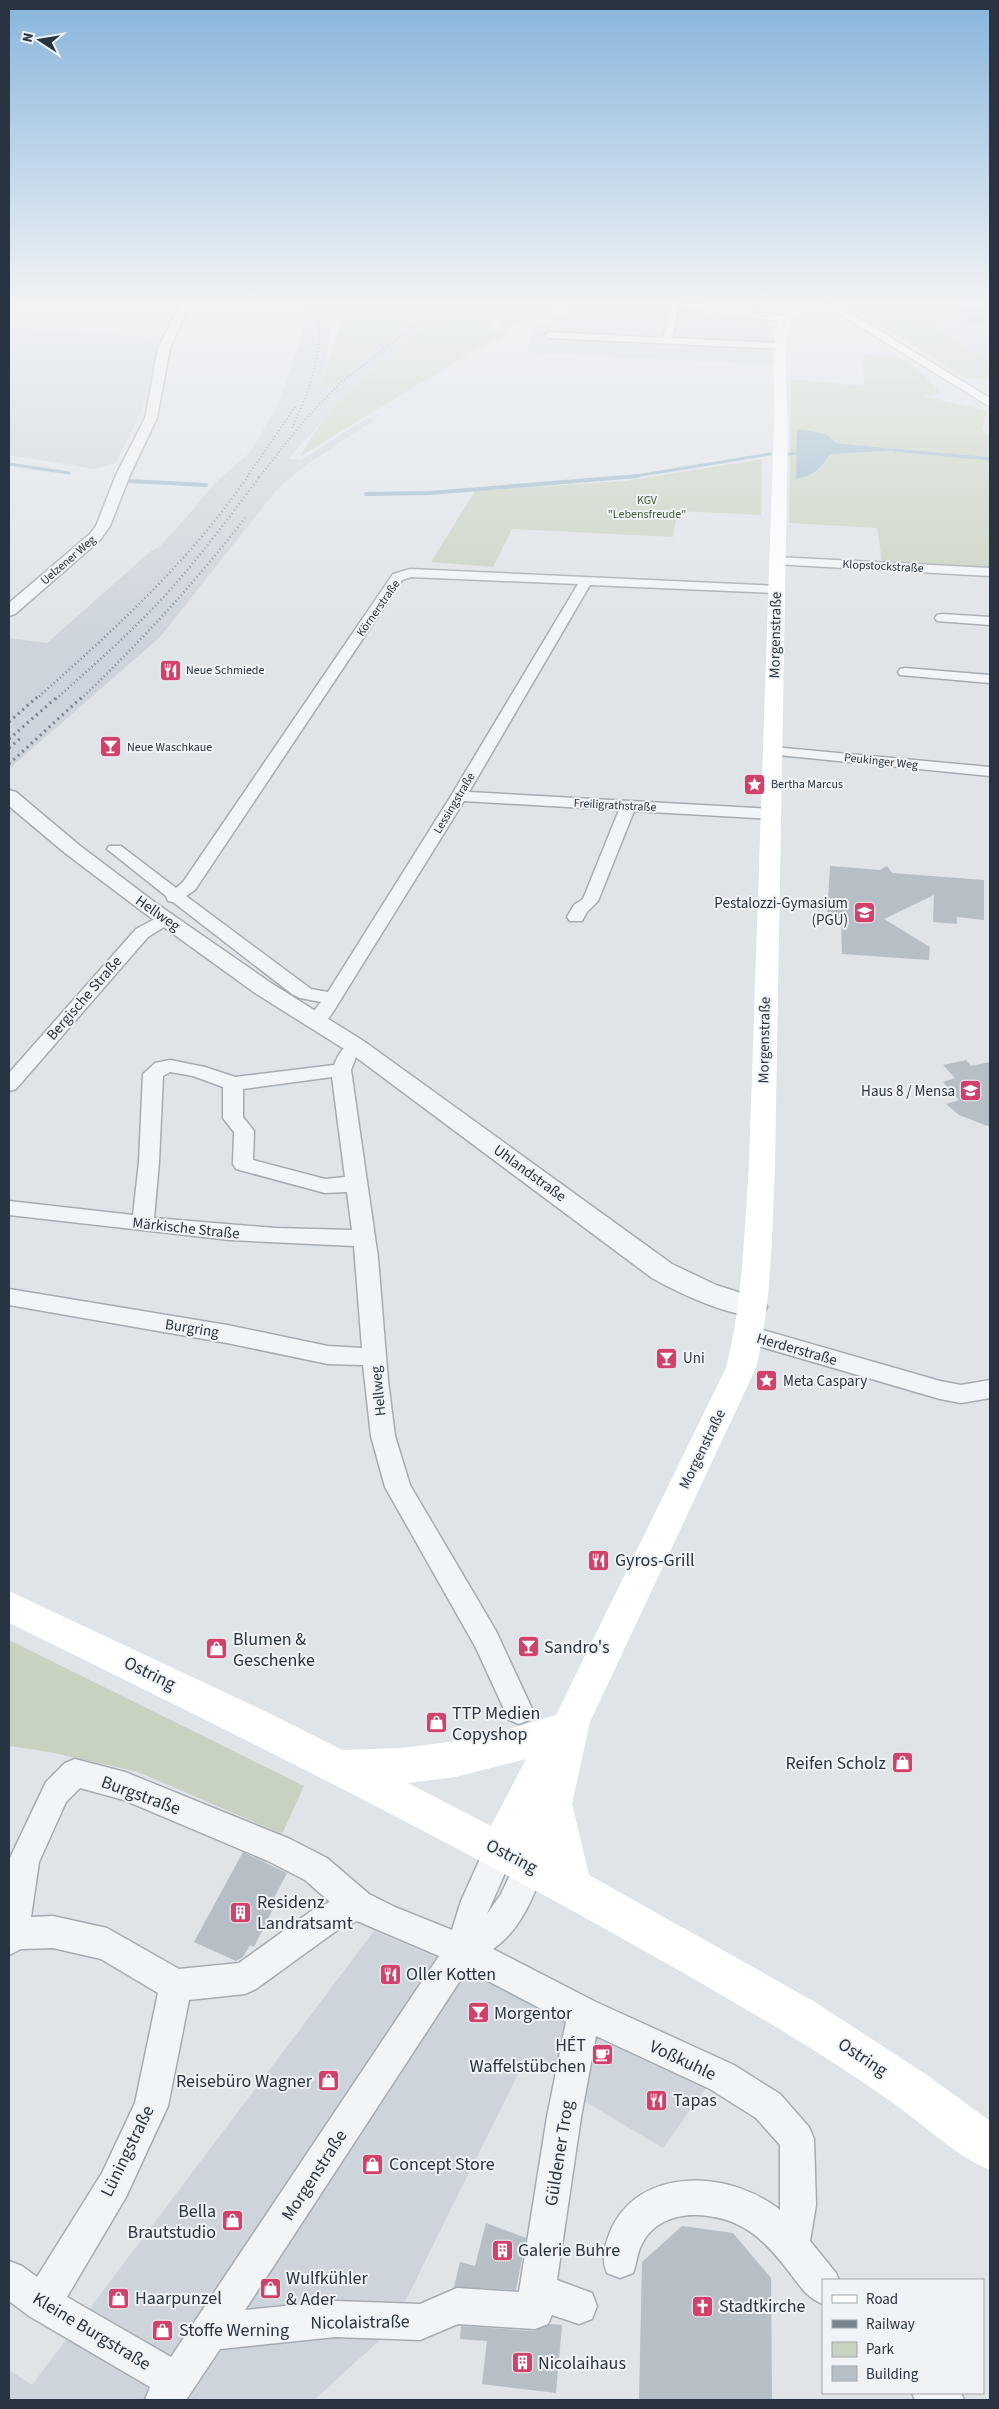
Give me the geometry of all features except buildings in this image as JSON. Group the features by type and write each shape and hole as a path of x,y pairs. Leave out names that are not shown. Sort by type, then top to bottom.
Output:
{"main road":[{"name":"Morgenstraße","path":"515,1858 525,1798 568,1725 741,1368 751,1321 758,1266 762,1164 781,416"},
{"name":"Ostring","path":"9,1606 160,1677 573,1888 800,2017 912,2090 990,2148"},
{"name":"Morgenstraße","path":"515,1858 553,1804 568,1725"},
{"path":"338,1767 412,1767 443,1763 522,1744 568,1725"},
{"path":"553,1804 561,1846 573,1888"}],"street":[{"name":"Uelzener Weg","path":"9,611 100,532 123,475 151,416"},
{"name":"Klopstockstraße","path":"776,561 990,572"},
{"name":"Körnerstraße","path":"174,897 188,886 262,780 398,577 410,573 776,589"},
{"name":"Lessingstraße","path":"316,1020 324,1012 459,796 586,581"},
{"path":"942,618 990,621"},
{"path":"905,672 990,679"},
{"name":"Peukinger Weg","path":"773,751 990,772"},
{"name":"Hellweg","path":"9,796 110,879 263,988 316,1020"},
{"name":"Freiligrathstraße","path":"459,796 771,814"},
{"path":"576,917 580,908 590,901 630,806"},
{"name":"Hellweg","path":"114,849 174,897 298,990 306,994 332,998"},
{"name":"Bergische Straße","path":"9,1085 142,933 166,918"},
{"name":"Uhlandstraße","path":"316,1020 357,1047 662,1271 684,1284 710,1295 751,1321"},
{"path":"143,1223 149,1162 153,1074 161,1068 174,1067 223,1079 233,1084 340,1070 348,1054 357,1047"},
{"name":"Hellweg","path":"340,1070 364,1238 383,1436 398,1487 486,1640 519,1711"},
{"path":"233,1084 233,1118 244,1131 243,1164 325,1186 356,1184"},
{"name":"Märkische Straße","path":"9,1208 306,1239 364,1238"},
{"name":"Burgring","path":"9,1297 227,1334 328,1355 374,1357"},
{"name":"Herderstraße","path":"751,1321 940,1390 962,1394 990,1390"},
{"name":"Burgstraße","path":"176,1985 107,1944 53,1932 11,1936 24,1860 56,1792 75,1773 125,1786 279,1850 316,1869 358,1905 385,1919 462,1950"},
{"name":"Morgenstraße","path":"170,2390 462,1950 485,1938 495,1930 507,1914 515,1858"},
{"path":"176,1985 245,1978 325,1920 358,1905"},
{"name":"Voßkuhle","path":"462,1950 584,2014 722,2077 768,2106 797,2139 798,2205 792,2245"},
{"name":"Lüningstraße","path":"42,2303 114,2185 151,2106 176,1985"},
{"name":"Güldener Trog","path":"537,2292 564,2117 584,2014"},
{"path":"620,2260 623,2241 631,2227 641,2217 659,2205 680,2199 704,2197 734,2202 762,2218 792,2245 822,2285"},
{"name":"Kleine Burgstraße","path":"9,2279 170,2390"},
{"path":"537,2292 579,2306"},
{"name":"Nicolaistraße","path":"210,2331 335,2319 420,2322 457,2306 535,2310 537,2292"},
{"path":"933,2394 945,2400"}],"shaded area":[{"path":"9,416 139,416 116,463 94,469 9,455"},
{"path":"271,416 327,416 288,459 301,460 367,418 374,420 309,463 279,487 160,637 9,769 9,638 47,643 151,551 159,547 214,484 250,452"},
{"path":"374,1931 715,2075 663,2148 557,2085 559,2072 523,2064 391,2330 314,2400 9,2400 9,2370 32,2385"}],"green space":[{"path":"327,416 366,416 301,456"},
{"path":"790,416 985,416 982,430 990,436 990,567 882,561 877,528 789,523"},
{"name":"KGV \"Lebensfreude\"","path":"762,459 761,515 677,511 673,537 512,529 493,567 431,562 475,491 625,481"},
{"path":"9,1640 304,1786 282,1834 138,1772 50,1752 9,1746"}],"water":[{"path":"797,429 826,434 836,443 902,450 830,454 816,471 796,479"}],"waterway":[{"path":"894,450 990,459"},
{"path":"789,454 805,453"},
{"path":"634,476 770,454"},
{"path":"9,464 69,473"},
{"path":"366,494 430,493 634,476"},
{"path":"630,477 634,476"},
{"path":"129,481 206,485"}],"railway":[{"path":"247,477 289,416"},
{"path":"292,428 297,416"},
{"path":"259,477 308,416"},
{"path":"36,699 122,621 176,566 248,476"},
{"path":"56,699 129,632 170,590 260,476"},
{"path":"81,699 166,612 207,566 245,518"},
{"path":"9,722 37,697"},
{"path":"9,739 57,697"},
{"path":"9,764 82,697"},
{"path":"9,748 22,737"}],"place":[{"name":"Neue Schmiede","path":"170,670"},
{"name":"Neue Waschkaue","path":"111,747"},
{"name":"Bertha Marcus","path":"755,784"},
{"name":"Pestalozzi-Gymasium (PGU)","path":"864,912"},
{"name":"Haus 8 / Mensa","path":"971,1091"},
{"name":"Uni","path":"667,1358"},
{"name":"Meta Caspary","path":"767,1381"},
{"name":"Gyros-Grill","path":"599,1560"},
{"name":"Sandro's","path":"528,1647"},
{"name":"Blumen & Geschenke","path":"217,1649"},
{"name":"TTP Medien Copyshop","path":"436,1723"},
{"name":"Reifen Scholz","path":"902,1763"},
{"name":"Residenz Landratsamt","path":"241,1912"},
{"name":"Oller Kotten","path":"390,1974"},
{"name":"Morgentor","path":"478,2013"},
{"name":"HÉT Waffelstübchen","path":"602,2055"},
{"name":"Reisebüro Wagner","path":"328,2081"},
{"name":"Tapas","path":"657,2100"},
{"name":"Concept Store","path":"373,2164"},
{"name":"Bella Brautstudio","path":"232,2221"},
{"name":"Galerie Buhre","path":"502,2250"},
{"name":"Wulfkühler & Ader","path":"270,2288"},
{"name":"Haarpunzel","path":"119,2298"},
{"name":"Stadtkirche","path":"703,2306"},
{"name":"Stoffe Werning","path":"163,2330"},
{"name":"Nicolaihaus","path":"522,2363"}]}
